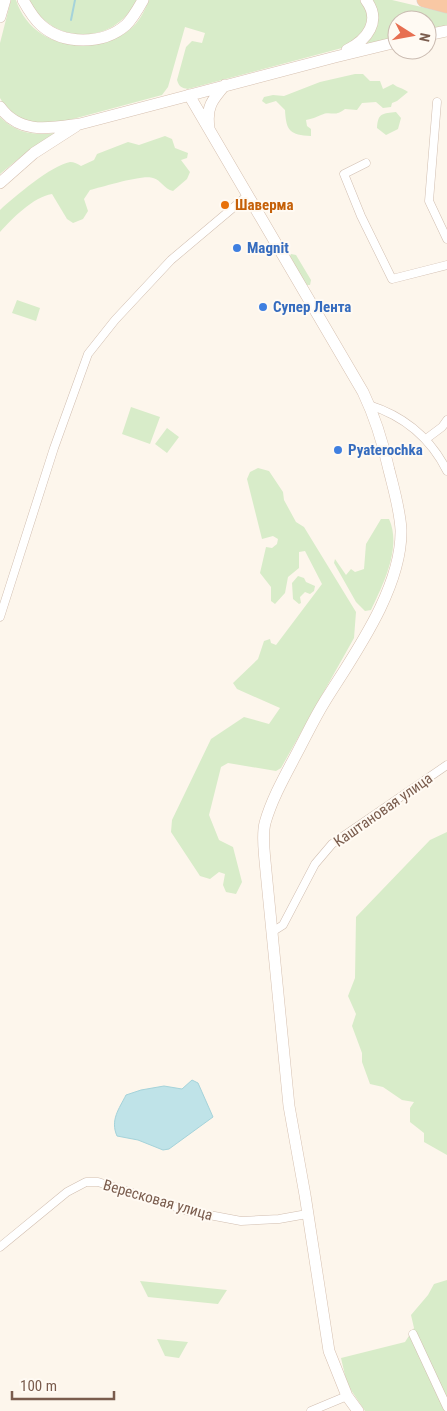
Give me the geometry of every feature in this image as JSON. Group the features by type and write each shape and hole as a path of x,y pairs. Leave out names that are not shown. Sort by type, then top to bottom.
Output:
{"highway":[{"path":"424,0 447,6"}],"main road":[{"path":"0,17 5,0"},
{"path":"23,0 30,13 41,26 58,36 76,40 93,40 109,36 125,26 135,15 143,0"},
{"path":"335,57 356,46 367,37 372,25 372,13 366,0"},
{"path":"0,107 6,115 20,125 42,129 80,124 387,44"},
{"path":"209,130 208,120 211,102 225,85"},
{"path":"189,95 369,405 387,461 399,511 401,530 400,550 388,590 319,711 279,787 265,825 265,861 289,1106 329,1350 347,1396 358,1411"},
{"path":"169,101 190,108 201,117"},
{"path":"0,183 34,153 80,124"}],"street":[{"path":"437,102 429,201 447,239"},
{"path":"366,163 344,174 361,216 392,279 447,264"},
{"path":"0,617 20,552 88,354 96,342 171,260 247,196"},
{"path":"369,405 404,421 426,439 440,457 447,471"},
{"path":"426,439 442,427 447,420"},
{"name":"Каштановая улица","path":"272,932 283,925 315,864 332,844 447,765"},
{"name":"Вересковая улица","path":"0,1247 67,1192 86,1182 98,1182 188,1212 241,1222 279,1219 307,1214"},
{"path":"413,1334 447,1407"},
{"path":"311,1411 347,1396"}],"green space":[{"path":"11,0 16,0 24,16 34,28 48,38 63,43 80,45 97,44 113,39 128,31 138,21 149,0 361,0 366,7 367,22 364,32 342,48 188,89 181,87 177,80 186,47 192,41 202,43 205,33 185,27 168,87 162,95 58,123 42,125 22,121 9,113 0,98 0,43"},
{"path":"29,0 137,0 127,15 114,26 99,32 83,34 67,32 52,26 39,15"},
{"path":"373,0 392,0 434,10 387,10 387,41 366,44 377,24"},
{"path":"437,11 447,13 447,28 437,30"},
{"path":"363,74 370,81 380,81 383,89 393,84 408,92 392,103 391,107 383,108 376,102 362,103 357,110 345,109 338,113 324,114 306,120 307,126 311,129 311,136 294,133 290,130 285,110 276,101 266,104 262,101 264,97 273,95 284,96 320,82"},
{"path":"396,112 401,118 398,129 386,135 377,128 380,116"},
{"path":"0,117 12,127 26,132 40,134 56,133 0,174"},
{"path":"165,136 172,139 175,148 188,153 187,158 181,160 190,172 187,179 173,191 156,179 148,177 132,179 90,190 84,199 88,211 83,219 73,223 67,219 52,194 38,199 31,204 0,232 0,210 53,169 70,162 81,166 94,160 97,154 128,142 139,145"},
{"path":"291,254 296,255 311,280 310,285 305,285 290,256"},
{"path":"17,300 40,308 36,321 12,313"},
{"path":"131,407 160,417 150,444 122,434"},
{"path":"167,428 179,437 167,453 155,444"},
{"path":"258,468 269,471 283,492 284,500 296,522 304,527 356,612 354,638 281,768 276,771 228,763 221,767 209,815 219,840 233,847 242,882 236,894 226,892 223,885 225,874 219,872 210,879 200,876 171,832 172,820 211,739 244,717 269,724 280,708 237,689 233,683 258,659 264,641 270,639 271,643 276,645 322,584 305,551 299,552 299,568 288,577 285,593 275,604 271,601 271,587 260,573 266,547 272,548 277,544 278,539 273,536 262,539 247,479 250,472"},
{"path":"381,519 389,519 392,530 392,554 376,600 371,610 365,611 356,602 334,563 335,559 346,575 351,569 355,572 364,569 366,544"},
{"path":"298,576 315,586 314,591 310,594 305,592 300,597 301,603 299,604 293,599 292,583"},
{"path":"447,832 447,1155 424,1142 424,1133 410,1122 410,1108 414,1102 402,1100 383,1087 370,1084 362,1062 362,1053 352,1026 356,1014 348,996 355,978 356,917 430,840"},
{"path":"447,1280 447,1411 365,1411 347,1384 341,1358 405,1342 414,1328 411,1315 428,1295 434,1284"},
{"path":"140,1281 227,1290 218,1304 148,1297"},
{"path":"157,1339 188,1342 179,1358 165,1356"}],"water":[{"path":"192,1080 198,1083 213,1117 169,1149 163,1150 138,1140 117,1136 114,1125 115,1120 126,1095 164,1086 182,1089"}],"waterway":[{"path":"71,20 75,0"}],"place":[{"name":"Шаверма","path":"225,205"},
{"name":"Magnit","path":"237,248"},
{"name":"Супер Лента","path":"263,307"},
{"name":"Pyaterochka","path":"338,450"}]}
